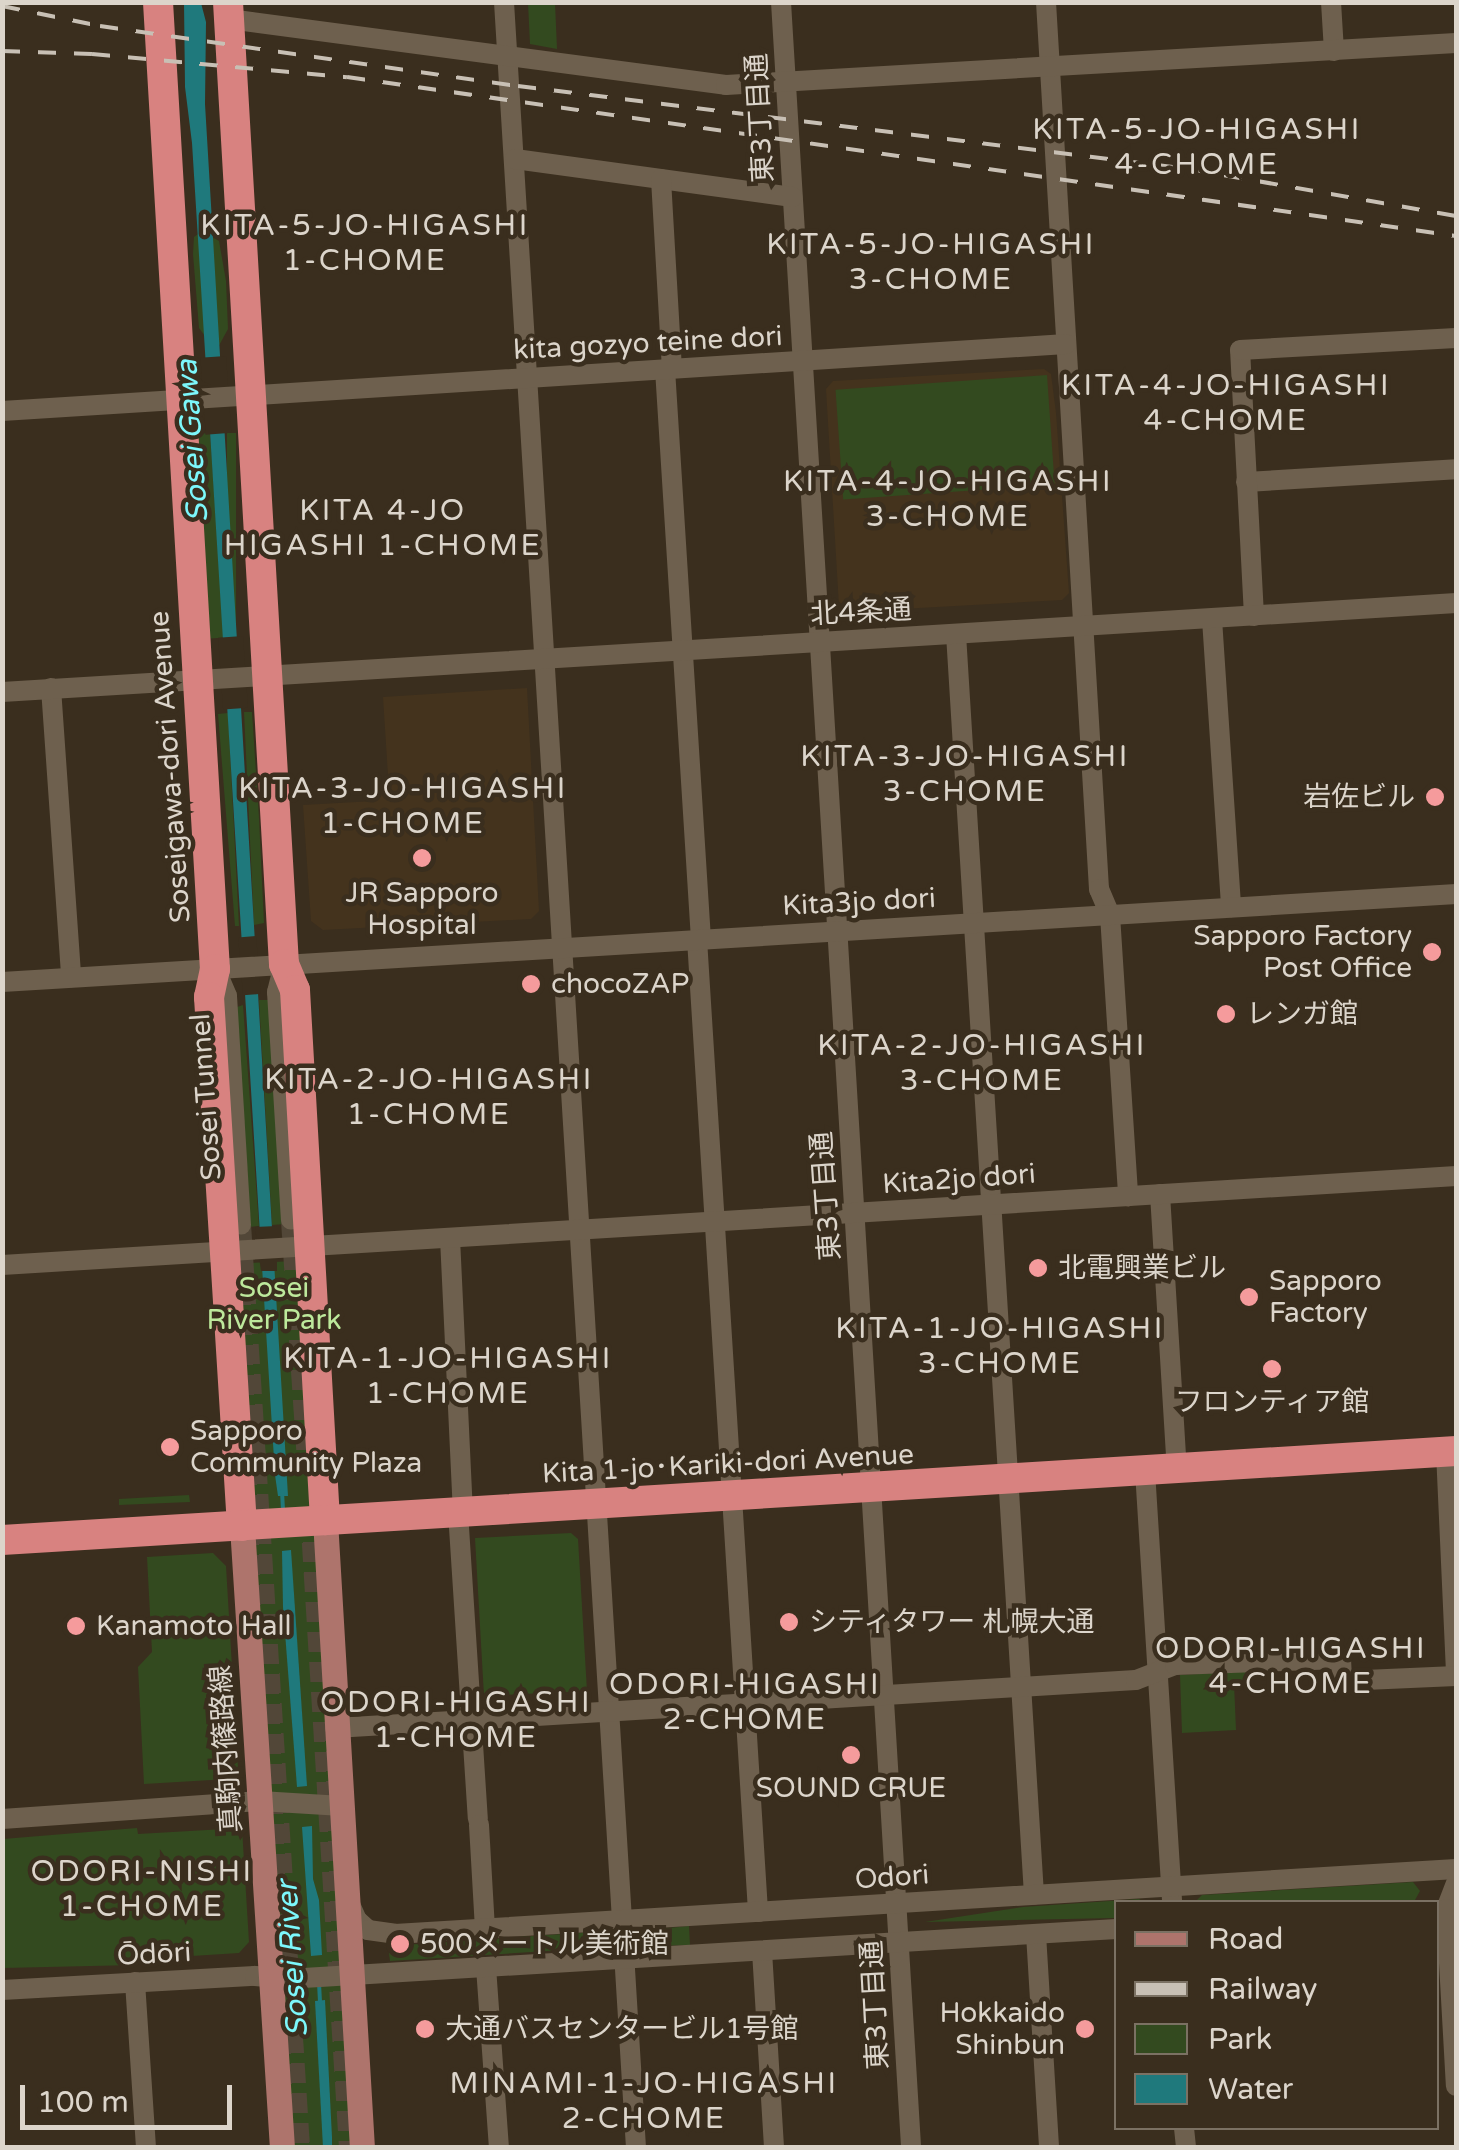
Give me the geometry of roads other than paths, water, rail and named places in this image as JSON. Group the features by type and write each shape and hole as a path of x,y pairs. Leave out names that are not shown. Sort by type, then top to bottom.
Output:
{"highway":[{"name":"Soseigawa-dori Avenue","path":"158,2 190,399 227,968 209,997 241,1242 242,1526"},
{"path":"229,11 242,396 275,965 295,990 299,1247 325,1520"},
{"name":"Kita 1-jo･Kariki-dori Avenue","path":"2,1540 1451,1452"}],"main road":[{"path":"325,1520 335,1728 329,1804 349,1900 329,1976 362,2148"},
{"name":"真駒内篠路線","path":"242,1526 282,2148"}],"street":[{"path":"504,2 636,2148"},
{"name":"東3丁目通","path":"781,2 911,2148"},
{"path":"1046,2 1099,888 1110,915 1128,1196"},
{"path":"1331,2 1334,51"},
{"path":"229,11 508,59 692,83 786,83 1456,43"},
{"path":"515,159 792,197"},
{"path":"660,179 682,650 758,1912"},
{"path":"1254,616 1240,350 1456,338"},
{"name":"kita gozyo teine dori","path":"190,399 1066,344"},
{"path":"2,411 190,399"},
{"path":"1246,482 1456,469"},
{"name":"北4条通","path":"206,679 1456,603"},
{"path":"1212,619 1230,907"},
{"path":"956,634 1034,1895"},
{"path":"2,692 206,679"},
{"path":"50,688 70,978"},
{"name":"Kita3jo dori","path":"227,968 1456,894"},
{"path":"275,965 290,1220"},
{"path":"2,982 227,968"},
{"name":"Kita2jo dori","path":"2,1265 241,1242 299,1247 1456,1176"},
{"path":"1160,1194 1177,1469"},
{"path":"450,1238 471,1720 485,1928"},
{"path":"335,1728 1136,1680 1176,1665 1341,1659 1342,1681 1456,1675 1451,1452"},
{"path":"1145,1471 1171,1894"},
{"path":"2,1819 260,1801 329,1804"},
{"name":"Odori","path":"349,1900 357,1920 382,1934 1034,1895 1171,1894 1456,1869"},
{"path":"1456,1883 1446,1909 1456,2086"},
{"path":"329,1976 1114,1928"},
{"path":"1036,1934 1049,2148"},
{"path":"762,1950 774,2148"},
{"path":"486,1967 499,2148"},
{"name":"Ōdōri","path":"2,1990 329,1976"},
{"path":"136,1982 146,2148"}],"water":[{"path":"184,3 201,3 206,22 205,104 288,1496 278,1496 275,1475 192,143 185,87"},
{"path":"291,1550 307,1786 297,1787 283,1607 282,1551"},
{"path":"312,1826 313,1879 319,1900 322,1955 311,1956 302,1827"},
{"path":"325,2000 332,2147 323,2147 315,2001"}],"waterway":[{"name":"Sosei Gawa","path":"282,1491 283,1512"},
{"name":"Sosei River","path":"319,1983 320,2003"}],"tunnel":[{"path":"291,1220 307,1458"},
{"path":"241,1225 300,2148"},
{"path":"310,1512 349,2148"}],"railway":[{"path":"2,6 100,26 518,86 1189,169 1456,216"},
{"path":"2,51 92,54 347,77 1456,236"}],"place":[{"name":"岩佐ビル","path":"1435,797"},
{"name":"JR Sapporo Hospital","path":"422,858"},
{"name":"Sapporo Factory Post Office","path":"1432,952"},
{"name":"chocoZAP","path":"531,984"},
{"name":"レンガ館","path":"1226,1014"},
{"name":"北電興業ビル","path":"1038,1268"},
{"name":"Sapporo Factory","path":"1249,1297"},
{"name":"フロンティア館","path":"1272,1369"},
{"name":"Sapporo Community Plaza","path":"170,1447"},
{"name":"シティタワー 札幌大通","path":"789,1622"},
{"name":"Kanamoto Hall","path":"76,1626"},
{"name":"SOUND CRUE","path":"851,1755"},
{"name":"500メートル美術館","path":"400,1944"},
{"name":"大通バスセンタービル1号館","path":"425,2029"},
{"name":"Hokkaido Shinbun","path":"1085,2029"}],"district":[{"name":"KITA-5-JO-HIGASHI 4-CHOME","path":"1197,147"},
{"name":"KITA-5-JO-HIGASHI 1-CHOME","path":"365,243"},
{"name":"KITA-5-JO-HIGASHI 3-CHOME","path":"931,262"},
{"name":"KITA-4-JO-HIGASHI 4-CHOME","path":"1226,403"},
{"name":"KITA-4-JO-HIGASHI 3-CHOME","path":"948,499"},
{"name":"KITA 4-JO HIGASHI 1-CHOME","path":"383,528"},
{"name":"KITA-3-JO-HIGASHI 3-CHOME","path":"965,774"},
{"name":"KITA-3-JO-HIGASHI 1-CHOME","path":"403,806"},
{"name":"KITA-2-JO-HIGASHI 3-CHOME","path":"982,1063"},
{"name":"KITA-2-JO-HIGASHI 1-CHOME","path":"429,1097"},
{"name":"KITA-1-JO-HIGASHI 3-CHOME","path":"1000,1346"},
{"name":"KITA-1-JO-HIGASHI 1-CHOME","path":"448,1376"},
{"name":"ODORI-HIGASHI 4-CHOME","path":"1291,1666"},
{"name":"ODORI-HIGASHI 2-CHOME","path":"745,1702"},
{"name":"ODORI-HIGASHI 1-CHOME","path":"456,1720"},
{"name":"ODORI-NISHI 1-CHOME","path":"142,1889"},
{"name":"MINAMI-1-JO-HIGASHI 2-CHOME","path":"644,2101"}],"park label":[{"name":"Sosei River Park","path":"274,1304"}]}
